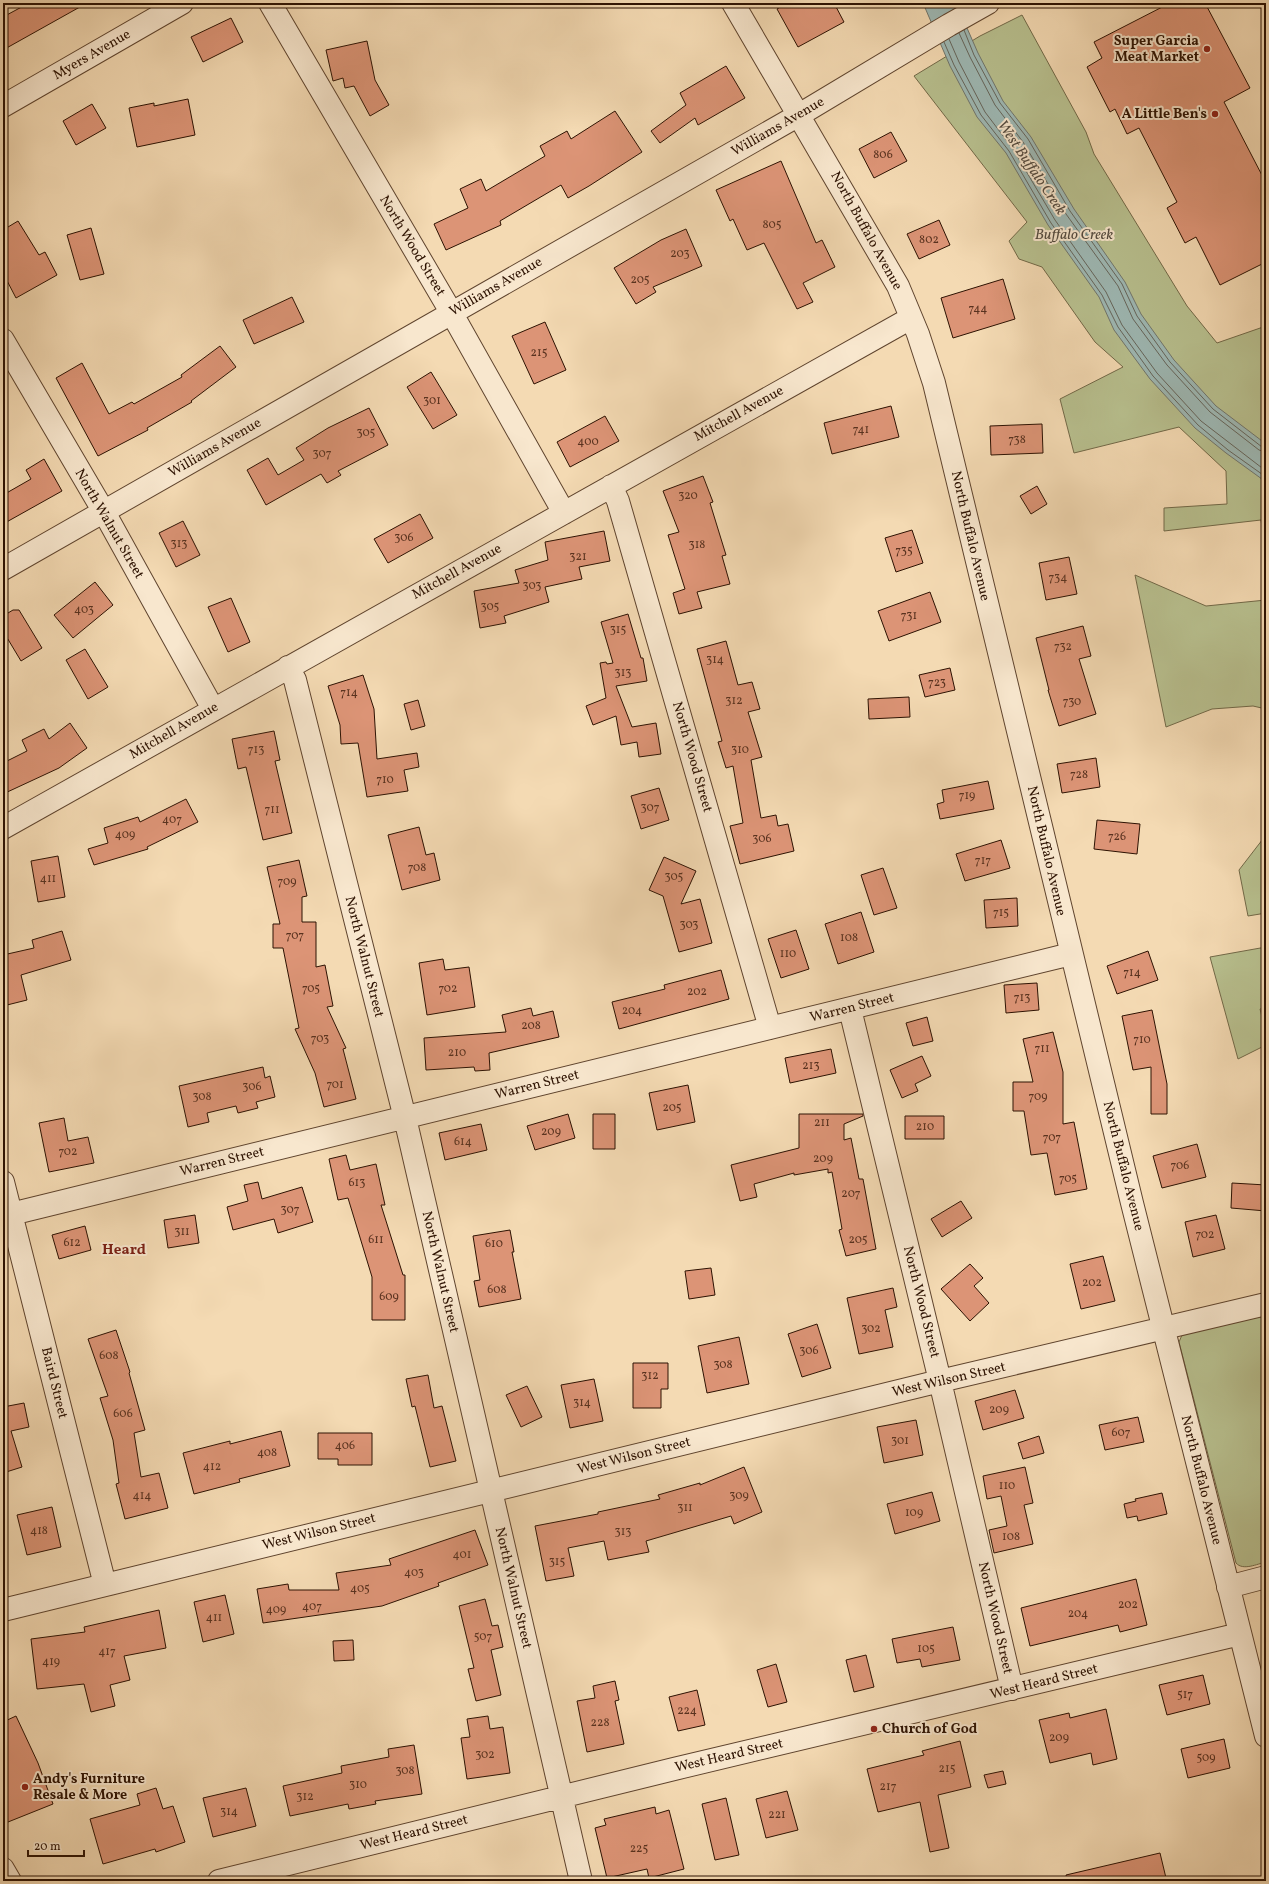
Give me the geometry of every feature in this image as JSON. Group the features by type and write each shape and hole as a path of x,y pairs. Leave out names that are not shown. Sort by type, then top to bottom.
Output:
{"street":[{"name":"Myers Avenue","path":"3,106 182,3"},
{"name":"North Wood Street","path":"270,3 451,312 564,513"},
{"name":"North Buffalo Avenue","path":"733,3 898,286 934,383 1070,954 1266,1736"},
{"name":"Williams Avenue","path":"3,569 451,312 799,115 988,3"},
{"name":"Mitchell Avenue","path":"3,828 911,318"},
{"name":"North Walnut Street","path":"3,340 104,512 213,709"},
{"name":"North Wood Street","path":"611,486 618,500 770,1028"},
{"name":"North Walnut Street","path":"288,667 295,680 405,1118 581,1881"},
{"name":"Warren Street","path":"7,1215 1070,954"},
{"name":"North Wood Street","path":"850,1009 1012,1689"},
{"name":"Baird Street","path":"3,1182 7,1215 105,1585"},
{"name":"West Wilson Street","path":"3,1610 491,1490 1266,1304"},
{"path":"1228,1587 1266,1578"},
{"name":"West Heard Street","path":"219,1881 1240,1634"}],"green space":[{"path":"1022,15 1086,132 1094,154 1187,306 1217,343 1266,326 1266,555 1261,520 1164,531 1164,508 1227,504 1226,471 1179,427 1074,453 1060,399 1123,367 1095,342 1042,267 1019,259 1009,241 1027,222 914,76 980,36"},
{"path":"1135,575 1206,606 1266,600 1266,709 1253,706 1212,709 1166,727"},
{"path":"1266,835 1266,913 1248,916 1239,870"},
{"path":"1266,947 1266,1008 1260,1009 1266,1033 1266,1045 1238,1059 1210,957"},
{"path":"1266,1314 1266,1562 1246,1567 1236,1563 1179,1342 1182,1335"}],"water":[{"name":"Buffalo Creek","path":"923,3 956,3 978,53 1003,101 1031,137 1074,209 1125,282 1141,314 1174,360 1216,406 1266,444 1266,482 1195,428 1150,379 1114,330 1099,297 1048,225 1006,153 977,117 950,66"}],"building":[{"path":"29,3 87,3 3,50 3,17"},
{"path":"787,3 834,3 844,22 798,47 777,9"},
{"path":"1170,3 1205,3 1250,88 1224,102 1266,183 1266,262 1220,285 1196,237 1185,243 1167,208 1177,202 1139,128 1127,134 1115,109 1110,112 1087,67 1102,58 1094,42"},
{"path":"231,18 243,42 203,62 191,37"},
{"path":"367,41 375,80 389,105 370,116 354,86 345,88 343,78 333,81 326,50"},
{"path":"726,66 745,98 698,125 695,118 660,143 651,131 686,105 680,93"},
{"path":"188,99 195,135 137,147 129,108 154,103 154,106"},
{"path":"92,104 106,128 76,145 63,121"},
{"path":"615,111 642,152 568,198 561,185 500,221 501,225 446,250 434,224 468,208 460,189 481,179 486,191 545,156 540,146 567,131 571,139"},
{"path":"891,132 907,161 874,178 859,149"},
{"path":"781,161 816,243 822,240 835,267 803,283 813,302 797,309 764,243 747,250 733,219 730,221 716,190"},
{"path":"939,220 950,245 919,259 907,234"},
{"path":"18,221 39,255 45,252 57,275 16,298 3,273 3,230"},
{"path":"91,228 104,274 80,280 67,235"},
{"path":"686,229 702,266 653,287 656,292 636,304 614,268 661,240"},
{"path":"1003,279 1015,319 953,338 941,298"},
{"path":"292,297 304,322 254,344 243,320"},
{"path":"545,322 566,370 534,384 512,336"},
{"path":"220,346 236,367 191,401 192,402 147,428 148,430 98,456 56,378 82,363 109,414 132,402 134,404 182,377 181,375"},
{"path":"431,372 457,415 433,429 407,387"},
{"path":"891,406 899,437 832,454 824,423"},
{"path":"369,408 388,445 338,471 341,475 327,483 321,474 266,505 247,470 268,458 278,475 304,460 296,448 328,428"},
{"path":"605,416 619,441 570,467 557,442"},
{"path":"1042,424 1043,453 991,455 990,426"},
{"path":"44,459 62,491 3,524 3,495 31,479 26,470"},
{"path":"703,476 713,502 710,503 726,555 722,556 730,584 697,592 702,608 679,614 673,593 685,589 668,535 679,532 663,491"},
{"path":"1037,486 1047,504 1031,514 1020,496"},
{"path":"420,514 433,538 388,563 374,539"},
{"path":"183,521 200,555 176,567 159,533"},
{"path":"912,530 923,563 896,572 885,538"},
{"path":"604,531 610,561 579,567 582,579 545,587 549,602 504,616 506,623 480,628 474,591 519,583 515,570 548,560 545,542"},
{"path":"1069,557 1077,594 1046,600 1039,563"},
{"path":"95,582 113,605 73,638 54,615"},
{"path":"930,592 941,622 889,641 878,611"},
{"path":"231,598 250,642 228,652 208,607"},
{"path":"13,610 19,610 42,648 21,661 3,631 3,616"},
{"path":"628,614 641,658 643,658 647,681 616,686 632,727 656,723 661,754 639,757 637,742 621,745 616,716 593,725 586,706 606,698 600,663 613,663 601,622"},
{"path":"1083,626 1091,656 1079,659 1096,714 1059,726 1048,690 1036,638"},
{"path":"726,641 738,685 752,682 760,709 748,712 762,757 751,760 761,818 776,815 778,826 788,824 794,851 740,864 730,826 743,823 733,766 726,768 718,742 722,741 697,649"},
{"path":"85,649 108,687 88,699 66,660"},
{"path":"950,668 955,690 925,697 919,675"},
{"path":"363,675 374,709 377,759 417,753 419,767 404,770 408,791 367,797 358,743 341,744 340,725 328,686"},
{"path":"909,697 910,717 869,719 868,699"},
{"path":"418,700 425,726 411,730 404,704"},
{"path":"70,723 87,748 59,768 3,794 3,763 27,751 22,740 44,729 49,739"},
{"path":"274,731 280,760 275,761 292,833 263,840 246,767 238,769 232,739"},
{"path":"1096,758 1100,787 1062,793 1057,764"},
{"path":"988,781 994,809 940,819 937,804 944,802 942,790"},
{"path":"659,788 669,820 641,829 631,796"},
{"path":"186,799 198,822 147,847 148,849 94,865 88,849 108,843 104,828 138,817 140,822"},
{"path":"1097,820 1140,824 1137,854 1094,849"},
{"path":"419,827 426,855 434,853 440,880 402,890 388,835"},
{"path":"1001,840 1010,868 965,881 956,854"},
{"path":"58,856 65,897 38,902 31,861"},
{"path":"664,857 696,871 681,904 700,899 712,943 679,952 663,896 649,890"},
{"path":"299,860 307,896 302,897 302,922 316,922 316,967 325,965 333,1006 327,1007 346,1048 343,1049 356,1099 324,1107 315,1073 295,1029 299,1028 283,948 273,948 273,924 280,924 267,867"},
{"path":"883,868 897,908 874,915 861,875"},
{"path":"1017,898 1018,926 986,928 984,900"},
{"path":"861,912 874,952 838,964 825,924"},
{"path":"796,930 809,969 781,978 768,939"},
{"path":"62,931 71,960 21,975 27,1000 3,1006 3,955 34,948 32,940"},
{"path":"1148,951 1158,980 1117,994 1107,966"},
{"path":"443,959 445,970 469,967 475,1007 427,1015 419,963"},
{"path":"721,970 729,999 619,1029 612,1002 665,989 664,985"},
{"path":"1037,983 1039,1010 1006,1013 1004,985"},
{"path":"531,1008 533,1016 553,1011 559,1037 489,1053 490,1070 475,1071 474,1067 426,1070 424,1038 506,1032 502,1015"},
{"path":"1152,1010 1167,1084 1167,1114 1151,1114 1151,1067 1133,1070 1122,1016"},
{"path":"927,1017 933,1041 913,1046 906,1023"},
{"path":"1053,1032 1063,1072 1063,1124 1074,1122 1087,1189 1055,1195 1047,1153 1031,1155 1024,1111 1013,1111 1013,1082 1033,1082 1023,1039"},
{"path":"831,1049 836,1073 790,1083 785,1058"},
{"path":"922,1056 931,1076 915,1084 918,1091 902,1098 890,1070"},
{"path":"263,1067 265,1078 270,1076 275,1097 256,1102 258,1108 238,1113 236,1106 207,1113 209,1122 188,1127 179,1086"},
{"path":"688,1085 695,1122 657,1130 649,1093"},
{"path":"568,1114 575,1138 535,1150 527,1126"},
{"path":"593,1114 615,1114 615,1149 593,1149"},
{"path":"799,1114 863,1114 863,1116 844,1124 844,1140 851,1138 859,1179 863,1179 876,1249 846,1256 839,1230 842,1229 832,1172 828,1173 828,1169 794,1175 794,1173 754,1184 757,1197 740,1201 731,1165 799,1148"},
{"path":"905,1116 944,1116 944,1139 905,1139"},
{"path":"64,1118 68,1141 88,1137 94,1163 49,1172 39,1123"},
{"path":"481,1124 487,1150 445,1160 439,1133"},
{"path":"1197,1144 1206,1177 1162,1188 1153,1156"},
{"path":"346,1155 350,1170 376,1164 385,1205 381,1205 403,1275 405,1275 405,1320 372,1320 372,1277 348,1198 338,1200 329,1159"},
{"path":"258,1182 262,1199 302,1187 313,1222 278,1233 274,1219 233,1230 227,1207 248,1201 244,1185"},
{"path":"1232,1183 1266,1185 1266,1211 1231,1208"},
{"path":"961,1201 972,1218 942,1237 931,1219"},
{"path":"195,1215 199,1243 168,1248 164,1220"},
{"path":"1216,1215 1225,1249 1193,1257 1185,1222"},
{"path":"85,1226 91,1250 59,1259 52,1235"},
{"path":"510,1230 514,1252 512,1252 521,1299 479,1307 474,1281 480,1280 473,1236"},
{"path":"1103,1256 1115,1301 1081,1309 1070,1264"},
{"path":"970,1264 983,1278 974,1286 989,1303 970,1321 941,1289"},
{"path":"711,1268 715,1295 689,1299 685,1271"},
{"path":"893,1288 897,1307 885,1310 893,1347 859,1354 847,1298"},
{"path":"817,1324 831,1368 802,1377 788,1334"},
{"path":"116,1330 130,1372 129,1373 145,1430 134,1433 141,1477 159,1473 168,1508 125,1519 116,1484 119,1483 113,1440 100,1398 108,1396 88,1339"},
{"path":"739,1337 749,1384 707,1393 698,1346"},
{"path":"633,1363 668,1363 668,1389 661,1389 661,1408 633,1408"},
{"path":"428,1375 434,1408 442,1406 456,1461 430,1467 415,1406 412,1407 406,1379"},
{"path":"594,1379 603,1421 570,1428 561,1385"},
{"path":"527,1386 542,1417 521,1427 506,1395"},
{"path":"1015,1390 1024,1418 983,1430 975,1401"},
{"path":"24,1403 29,1427 11,1431 22,1467 3,1473 3,1407"},
{"path":"1138,1417 1144,1442 1105,1450 1099,1425"},
{"path":"916,1420 923,1455 884,1463 877,1427"},
{"path":"281,1431 290,1466 239,1479 240,1482 194,1494 183,1453 230,1441 230,1444"},
{"path":"318,1433 372,1433 372,1465 338,1465 338,1459 318,1459"},
{"path":"1039,1436 1044,1453 1023,1459 1018,1443"},
{"path":"744,1467 762,1512 734,1524 731,1516 646,1541 649,1552 608,1560 604,1541 568,1548 574,1576 546,1581 535,1526 598,1514 598,1512 660,1499 658,1495 700,1483 700,1485"},
{"path":"1025,1467 1033,1503 1024,1505 1033,1544 994,1553 989,1530 1007,1526 1001,1496 987,1499 983,1476"},
{"path":"932,1492 940,1521 895,1534 887,1504"},
{"path":"1162,1493 1167,1514 1138,1521 1137,1516 1127,1518 1124,1504 1136,1501 1135,1499"},
{"path":"52,1507 61,1547 27,1555 17,1515"},
{"path":"475,1530 488,1565 438,1583 439,1586 382,1606 263,1623 257,1589 288,1584 289,1590 339,1590 336,1573 391,1565 389,1559"},
{"path":"1136,1579 1147,1625 1120,1632 1118,1625 1030,1646 1021,1608"},
{"path":"225,1595 234,1634 203,1642 194,1602"},
{"path":"485,1599 492,1626 498,1625 503,1647 491,1650 501,1695 476,1701 468,1669 474,1668 459,1606"},
{"path":"159,1610 166,1648 124,1656 130,1680 110,1685 115,1706 91,1712 84,1684 37,1689 31,1639 85,1632 84,1627"},
{"path":"953,1627 960,1660 922,1667 920,1659 897,1663 892,1639"},
{"path":"353,1640 354,1660 334,1661 333,1641"},
{"path":"866,1655 874,1687 854,1692 846,1660"},
{"path":"776,1664 787,1702 768,1707 757,1670"},
{"path":"1203,1675 1210,1704 1167,1715 1159,1685"},
{"path":"615,1681 619,1700 615,1701 624,1744 587,1752 577,1701 595,1698 593,1686"},
{"path":"697,1690 705,1725 678,1731 669,1697"},
{"path":"1106,1709 1117,1759 1093,1765 1091,1753 1050,1763 1039,1720 1069,1713 1070,1718"},
{"name":"Andy's Furniture Resale & More","path":"16,1716 38,1763 53,1804 3,1824 3,1722"},
{"path":"488,1716 490,1729 503,1727 510,1773 467,1779 461,1738 470,1737 467,1719"},
{"path":"1224,1739 1230,1768 1188,1778 1181,1749"},
{"path":"960,1741 971,1787 938,1795 949,1848 930,1852 920,1802 878,1812 867,1769 924,1755 922,1751"},
{"path":"414,1745 422,1794 375,1801 376,1804 349,1809 348,1804 290,1816 283,1786 342,1773 341,1766 389,1757 388,1749"},
{"path":"1003,1771 1006,1784 988,1788 984,1775"},
{"path":"156,1788 163,1809 173,1806 185,1842 156,1852 155,1849 103,1864 90,1819 140,1805 137,1794"},
{"path":"246,1788 256,1826 213,1837 203,1798"},
{"path":"787,1791 798,1830 766,1838 756,1799"},
{"path":"726,1798 739,1855 715,1860 702,1804"},
{"path":"655,1807 656,1814 669,1810 684,1869 649,1878 647,1869 607,1878 595,1828 606,1825 604,1819"},
{"path":"1160,1853 1166,1878 1153,1881 1067,1881 1066,1875"}],"place":[{"name":"Super Garcia Meat Market","path":"1207,49"},
{"name":"A Little Ben's","path":"1215,114"},
{"name":"Church of God","path":"874,1729"},
{"name":"Andy's Furniture Resale & More","path":"25,1787"}],"district":[{"name":"Heard","path":"124,1250"}],"water label":[{"name":"West Buffalo Creek","path":"1031,168"}]}
